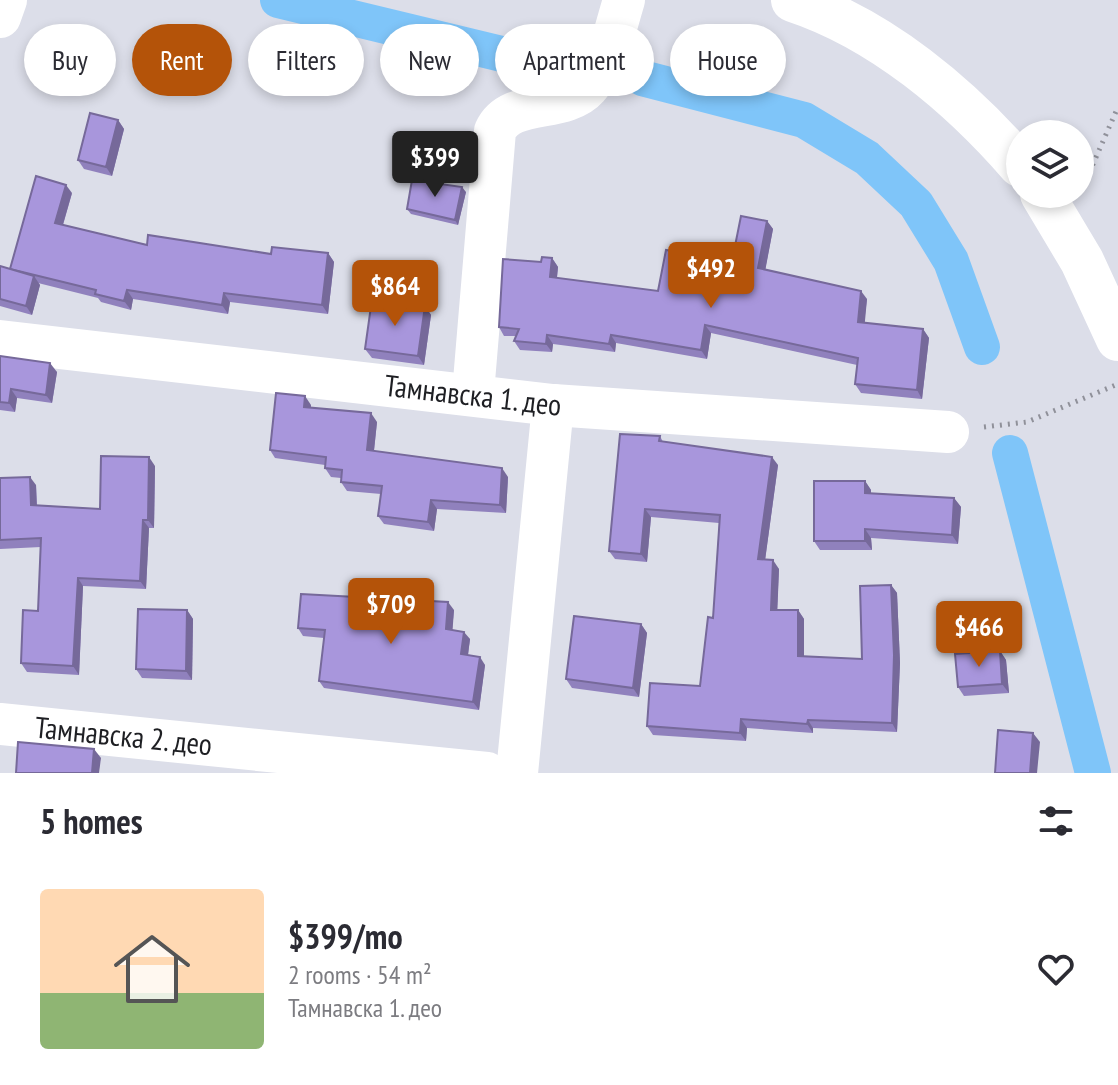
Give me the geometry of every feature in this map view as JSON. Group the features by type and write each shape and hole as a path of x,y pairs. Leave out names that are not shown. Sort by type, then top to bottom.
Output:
{"main road":[{"path":"793,0 854,28 902,57 955,98 1006,151"},
{"path":"1050,208 1082,261 1118,339"}],"street":[{"path":"0,17 6,0"},
{"path":"473,393 495,131 511,114 570,99 589,86 604,62 624,0"},
{"name":"Тамнавска 1. део","path":"0,341 473,393 553,405 948,432"},
{"path":"517,773 553,405"},
{"name":"Тамнавска 2. део","path":"0,724 487,773"}],"path":[{"path":"1094,162 1118,107"},
{"path":"948,432 1027,422 1118,384"}],"building":[{"path":"90,113 118,120 106,167 78,160"},
{"path":"36,176 66,185 55,223 147,245 148,235 271,254 272,247 328,253 322,305 224,293 222,305 127,290 124,301 95,294 96,290 10,269"},
{"path":"412,180 462,187 455,220 407,209"},
{"path":"741,216 767,221 758,268 861,291 858,322 923,329 917,390 855,384 858,358 705,325 701,350 611,335 609,344 547,335 546,344 514,341 519,329 499,327 503,259 541,262 542,257 552,258 550,277 658,291 666,250 732,261"},
{"path":"0,266 34,276 26,306 0,299"},
{"path":"372,299 425,306 418,356 365,349"},
{"path":"0,356 50,363 46,395 11,389 9,403 0,402"},
{"path":"276,393 305,396 304,407 371,413 367,450 502,468 500,505 431,500 428,522 378,516 382,486 341,482 342,470 325,468 326,457 270,450"},
{"path":"620,434 660,436 659,441 772,457 758,559 773,560 771,610 798,610 798,656 862,659 860,586 891,585 894,655 892,723 808,720 807,724 741,719 740,733 647,726 650,683 700,686 708,617 713,618 720,515 645,509 641,554 609,551"},
{"path":"101,456 149,457 148,520 143,520 140,581 78,578 73,666 21,663 23,610 38,611 41,538 0,540 0,478 30,477 31,505 100,509"},
{"path":"814,481 865,481 865,493 954,498 952,535 865,529 865,541 814,541"},
{"path":"301,594 448,602 446,629 464,632 461,654 480,657 473,702 319,681 325,630 298,628"},
{"path":"138,609 187,610 186,671 136,669"},
{"path":"574,616 641,624 633,688 566,679"},
{"path":"1000,651 1002,684 958,687 955,654"},
{"path":"998,730 1033,733 1030,773 995,773"},
{"path":"18,742 94,749 92,773 16,773"}],"waterway":[{"path":"278,0 495,52"},
{"path":"654,81 804,120 867,158 916,204 951,261 982,347"},
{"path":"1010,453 1093,773"}]}
